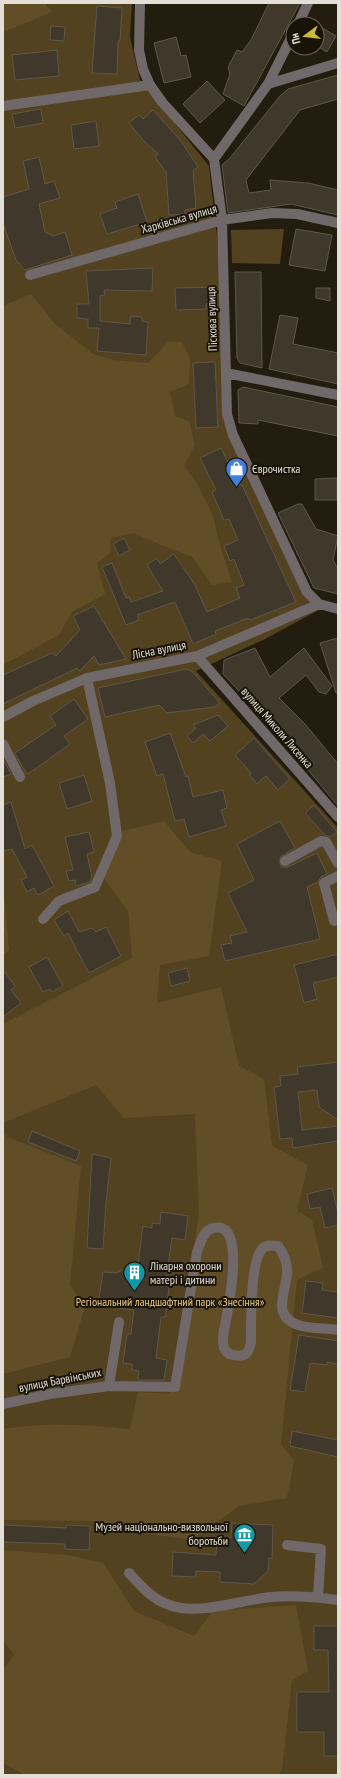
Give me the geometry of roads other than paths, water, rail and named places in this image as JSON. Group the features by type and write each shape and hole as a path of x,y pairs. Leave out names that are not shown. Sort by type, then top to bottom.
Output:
{"street":[{"path":"140,3 139,50 143,69 150,85 162,102 214,159 268,84 285,50"},
{"path":"302,16 308,3"},
{"path":"268,84 338,63"},
{"path":"3,106 150,85"},
{"name":"Піскова вулиця","path":"214,159 222,220 227,414 233,435 307,592 319,604"},
{"name":"Харківська вулиця","path":"30,275 222,220 272,213 297,214 338,223"},
{"path":"226,373 338,395"},
{"path":"319,604 338,609"},
{"name":"Лісна вулиця","path":"3,717 33,701 87,678 197,656 319,604"},
{"name":"вулиця Миколи Лисенка","path":"197,656 338,817"},
{"path":"43,919 59,901 95,887 117,836 110,783 87,678"},
{"path":"3,744 20,777"},
{"path":"285,861 321,841 326,842 338,863"},
{"path":"334,921 324,883 338,876"},
{"path":"109,1386 175,1386 197,1252 202,1238 206,1232 212,1228 220,1227 226,1229 230,1234 233,1250 233,1275 223,1336 223,1345 230,1355 246,1355 249,1350 251,1342 254,1275 259,1254 263,1248 269,1245 278,1246 285,1259 287,1274 282,1309 284,1315 288,1319 300,1325 338,1330"},
{"name":"вулиця Барвінських","path":"3,1404 50,1394 109,1386 119,1322"},
{"path":"287,1546 321,1549 318,1598"},
{"path":"129,1573 146,1591 159,1600 170,1605 184,1608 197,1609 272,1597 338,1600"}],"place":[{"name":"Єврочистка","path":"236,488"},
{"name":"Лікарня охорони матері і дитини","path":"134,1292"},
{"name":"Музей національно-визвольної боротьби","path":"244,1554"}],"park label":[{"name":"Регіональний ландшафтний парк «Знесіння»","path":"170,1302"}]}
